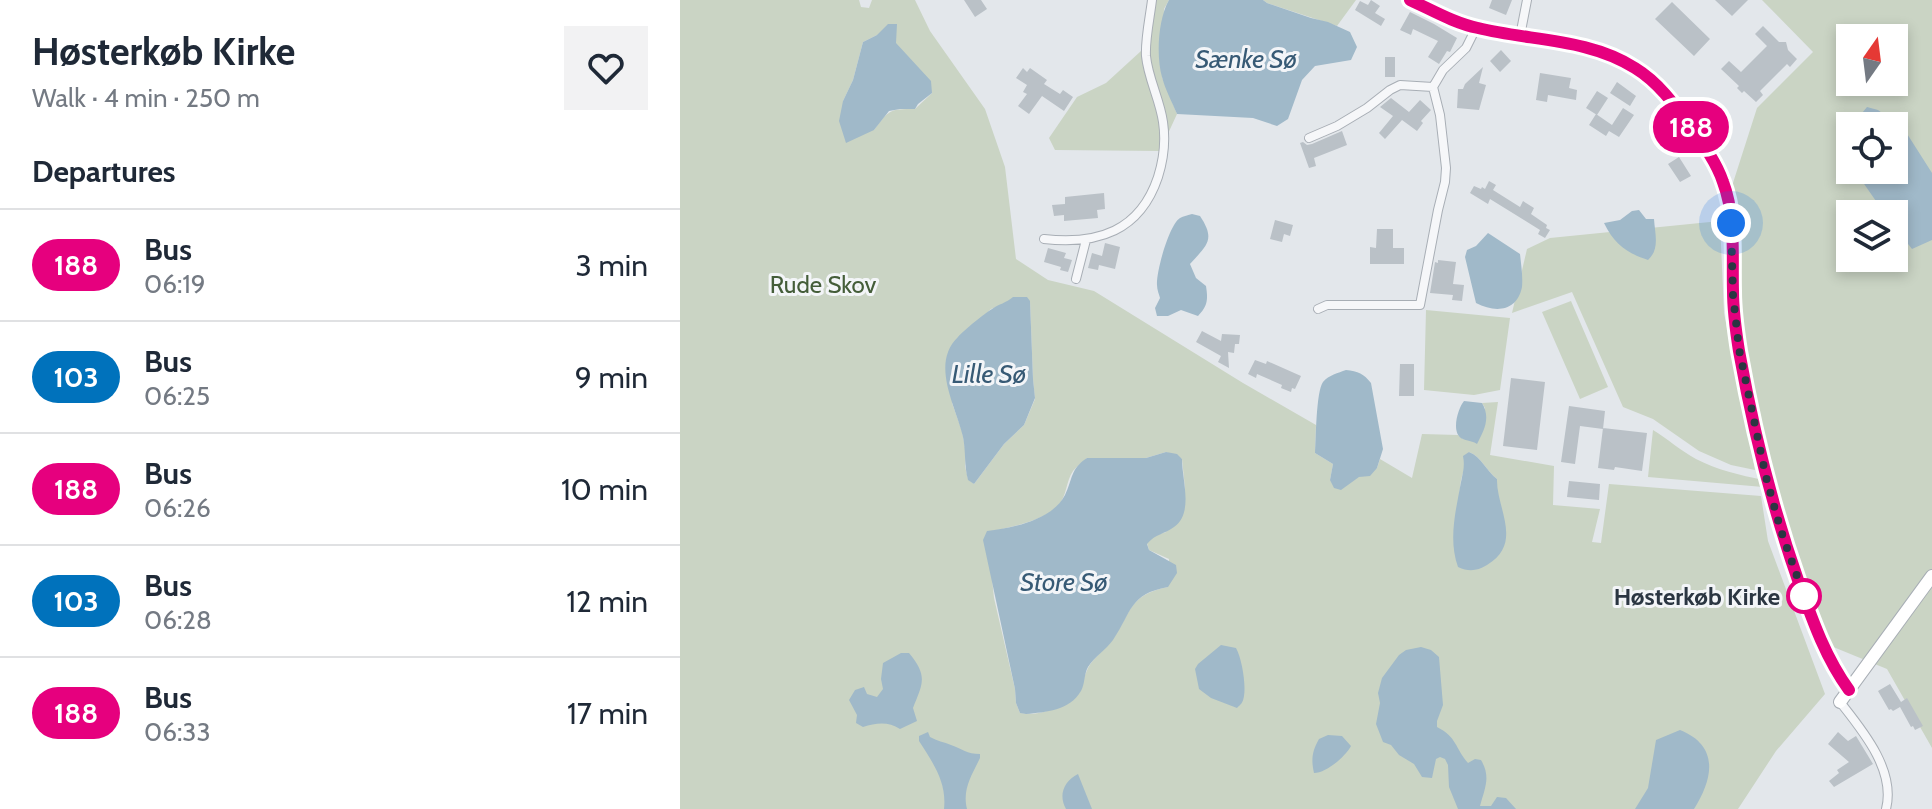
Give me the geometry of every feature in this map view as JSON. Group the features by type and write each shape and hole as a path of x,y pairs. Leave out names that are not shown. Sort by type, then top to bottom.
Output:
{"main road":[{"path":"1840,702 1932,576"}],"street":[{"path":"1044,239 1086,240 1114,231 1133,219 1147,204 1165,155 1163,122 1146,55 1152,0"},
{"path":"1410,0 1476,28 1593,49 1618,58 1638,69 1672,102 1708,152 1725,185 1732,228 1733,295 1739,349 1766,477 1781,531 1825,651 1835,672 1849,690"},
{"path":"1520,36 1527,0"},
{"path":"1318,309 1327,305 1420,305 1446,168 1440,115 1433,87 1443,70 1466,48 1476,28"},
{"path":"1309,138 1337,126 1400,85 1433,87"},
{"path":"1076,279 1086,240"},
{"path":"1840,702 1865,736 1884,773 1888,789 1886,809"}],"green space":[{"name":"Rude Skov","path":"680,0 859,0 861,7 869,8 872,0 915,0 930,31 985,109 1005,167 1016,259 1048,280 1094,291 1316,425 1315,453 1333,464 1330,480 1359,477 1377,468 1380,459 1412,478 1422,434 1458,435 1463,439 1485,408 1482,403 1498,402 1490,455 1554,466 1553,505 1600,509 1592,542 1601,543 1609,484 1761,496 1768,541 1825,694 1776,751 1738,809 680,809","holes":["877,35 932,93 915,109 890,112 874,130 843,101 853,80 863,42","1030,301 1035,399 1024,425 1004,444 974,484 968,479 962,431 952,403 975,324 991,309 1007,303","1166,452 1182,459 1185,488 1166,532 1154,536 1147,543 1149,550 1169,559 1168,587 1145,595 1132,606 1112,640 1090,664 1080,692 1045,712 1020,713 994,598 987,532 1025,523 1052,511 1061,502 1073,471 1087,458 1146,458","1469,452 1497,479 1497,489 1459,496"]},
{"path":"1155,0 1169,0 1164,9 1162,77 1177,114 1160,151 1055,150 1049,138 1077,97 1106,83 1141,51 1152,31"},
{"path":"1263,0 1356,0 1337,26"},
{"path":"1762,0 1932,0 1932,748 1887,669 1826,644 1793,546 1767,452 1745,345 1732,186 1757,108 1813,52"},
{"path":"1720,221 1724,313 1755,470 1731,465 1699,451 1653,419 1623,407 1572,292 1512,313 1527,249 1550,238"},
{"path":"1571,301 1608,387 1580,399 1542,312"},
{"path":"1426,310 1510,318 1500,390 1474,395 1424,390"},
{"path":"1653,430 1704,463 1763,480 1763,487 1648,477"}],"water":[{"name":"Sænke Sø","path":"1169,0 1263,0 1350,32 1357,47 1351,60 1315,66 1302,80 1288,119 1277,126 1253,118 1177,114 1163,82 1159,59 1160,27"},
{"path":"888,24 897,24 896,43 931,81 932,93 915,109 889,111 874,130 846,143 839,121 863,42 877,35"},
{"path":"1867,107 1881,112 1863,112"},
{"path":"1908,135 1932,173 1932,240 1912,249 1908,244 1908,200 1875,200 1864,184 1908,184"},
{"path":"1639,210 1646,219 1654,219 1655,246 1648,260 1622,247 1604,223 1620,220"},
{"path":"1192,214 1200,216 1208,231 1205,247 1190,264 1196,278 1206,286 1205,306 1198,316 1181,310 1168,316 1157,316 1155,308 1160,298 1157,279 1164,249 1176,222"},
{"path":"1488,233 1520,254 1522,287 1515,301 1504,308 1490,308 1476,303 1465,257 1467,250 1476,246"},
{"name":"Lille Sø","path":"1013,297 1027,297 1030,301 1035,398 1024,425 1004,444 974,484 968,480 963,437 947,386 946,360 950,348 965,330 988,311"},
{"path":"1346,370 1366,377 1371,383 1383,449 1377,468 1370,476 1359,477 1341,490 1334,488 1330,480 1333,464 1315,453 1321,387 1328,378"},
{"path":"1464,401 1482,403 1485,408 1486,424 1477,444 1463,439 1457,432 1459,409"},
{"name":"Store Sø","path":"1166,452 1177,454 1182,459 1186,496 1184,513 1174,527 1147,544 1149,550 1176,565 1177,573 1168,587 1138,599 1113,640 1088,667 1076,698 1064,707 1020,713 983,540 987,531 1020,525 1051,511 1065,495 1075,470 1087,458 1146,458"},
{"path":"1469,452 1497,479 1506,525 1504,546 1498,556 1480,569 1473,570 1458,567 1454,546 1463,456"},
{"path":"1221,645 1236,648 1242,665 1244,696 1237,708 1211,698 1199,689 1195,669"},
{"path":"1421,647 1439,657 1443,705 1437,727 1452,739 1468,763 1481,760 1484,766 1486,782 1480,806 1491,806 1497,797 1506,798 1516,809 1458,809 1449,787 1445,759 1436,759 1432,778 1422,777 1414,764 1383,742 1376,724 1382,678 1399,655"},
{"path":"901,653 909,653 921,674 921,686 913,708 917,721 900,729 886,724 863,727 856,723 857,715 849,700 855,690 864,687 867,694 877,697 883,689 883,663"},
{"path":"1680,730 1702,745 1709,764 1705,786 1694,809 1635,809 1648,788 1656,740"},
{"path":"928,732 935,740 980,754 967,789 967,809 944,809 941,781 919,741 919,736"},
{"path":"1328,735 1342,736 1351,746 1335,764 1314,773 1312,760 1315,748 1319,739"},
{"path":"1078,774 1092,809 1066,809 1064,804 1064,789 1069,780"}],"building":[{"path":"964,0 981,0 987,9 975,17"},
{"path":"1371,0 1380,6 1375,13 1385,19 1381,26 1355,10 1360,1 1368,5"},
{"path":"1492,0 1512,0 1506,15 1489,8"},
{"path":"1715,0 1748,0 1732,16"},
{"path":"1672,2 1710,39 1694,56 1655,19"},
{"path":"1410,12 1457,38 1439,64 1428,57 1438,41 1413,29 1411,35 1400,30"},
{"path":"1763,26 1779,42 1786,42 1788,50 1797,59 1790,67 1787,64 1760,91 1763,95 1756,102 1744,91 1742,93 1721,69 1729,61 1741,72 1767,46 1755,34"},
{"path":"1501,50 1511,61 1500,72 1490,61"},
{"path":"1385,57 1395,57 1395,77 1385,77"},
{"path":"1483,67 1479,83 1486,85 1479,110 1457,108 1458,89 1463,89"},
{"path":"1023,68 1027,72 1030,68 1047,80 1044,84 1060,94 1063,90 1073,97 1064,111 1042,96 1029,114 1018,106 1027,94 1023,92 1027,85 1016,78"},
{"path":"1540,73 1571,78 1569,88 1577,90 1576,100 1548,95 1547,102 1536,100"},
{"path":"1617,82 1636,96 1630,106 1610,93"},
{"path":"1597,91 1608,98 1597,115 1586,108"},
{"path":"1391,98 1409,112 1420,100 1431,110 1417,131 1402,120 1385,139 1379,133 1393,116 1380,107"},
{"path":"1623,108 1634,115 1619,137 1609,131 1606,136 1589,125 1596,114 1612,125"},
{"path":"1342,131 1347,145 1314,158 1316,166 1309,168 1300,143 1312,144"},
{"path":"1679,157 1691,176 1680,182 1668,164"},
{"path":"1489,181 1496,185 1493,190 1520,207 1523,201 1534,208 1531,214 1550,230 1545,238 1538,234 1540,230 1490,199 1488,204 1470,193 1474,186 1485,189"},
{"path":"1104,193 1105,209 1097,210 1098,218 1064,221 1064,215 1054,216 1052,205 1065,204 1065,197"},
{"path":"1275,220 1293,225 1290,236 1284,234 1282,242 1270,239"},
{"path":"1377,229 1393,229 1393,248 1404,248 1404,264 1370,264 1370,247 1376,248"},
{"path":"1105,243 1120,247 1115,269 1099,265 1098,270 1088,268 1092,253 1102,256"},
{"path":"1048,248 1066,253 1064,258 1072,260 1068,272 1044,262"},
{"path":"1438,260 1456,262 1453,284 1464,285 1462,301 1452,300 1453,295 1430,293 1435,262 1438,263"},
{"path":"1202,331 1221,341 1222,334 1240,335 1234,353 1228,352 1229,368 1218,362 1221,356 1196,342"},
{"path":"1255,360 1266,364 1267,361 1301,376 1295,389 1292,388 1291,392 1257,374 1256,378 1248,374"},
{"path":"1400,364 1414,364 1414,396 1399,396"},
{"path":"1511,378 1545,382 1537,450 1503,446"},
{"path":"1569,406 1605,411 1603,429 1580,426 1575,464 1561,462"},
{"path":"1603,428 1647,433 1642,471 1598,468"},
{"path":"1569,481 1600,484 1599,500 1567,497"},
{"path":"1890,684 1901,702 1907,698 1923,726 1915,730 1911,727 1900,707 1889,710 1878,691"},
{"path":"1838,732 1848,741 1856,736 1873,764 1834,787 1829,781 1839,773 1837,770 1849,762 1828,744"}],"bus line":[{"name":"188","path":"1410,0 1476,28 1565,43 1618,58 1638,69 1659,88 1708,152 1725,185 1728,200 1739,349 1766,477 1781,531 1825,651 1835,672 1849,690"}],"place":[{"name":"Høsterkøb Kirke","path":"1804,596"}],"route":[{"path":"1731,223 1733,295 1739,349 1766,477 1804,596"}]}
